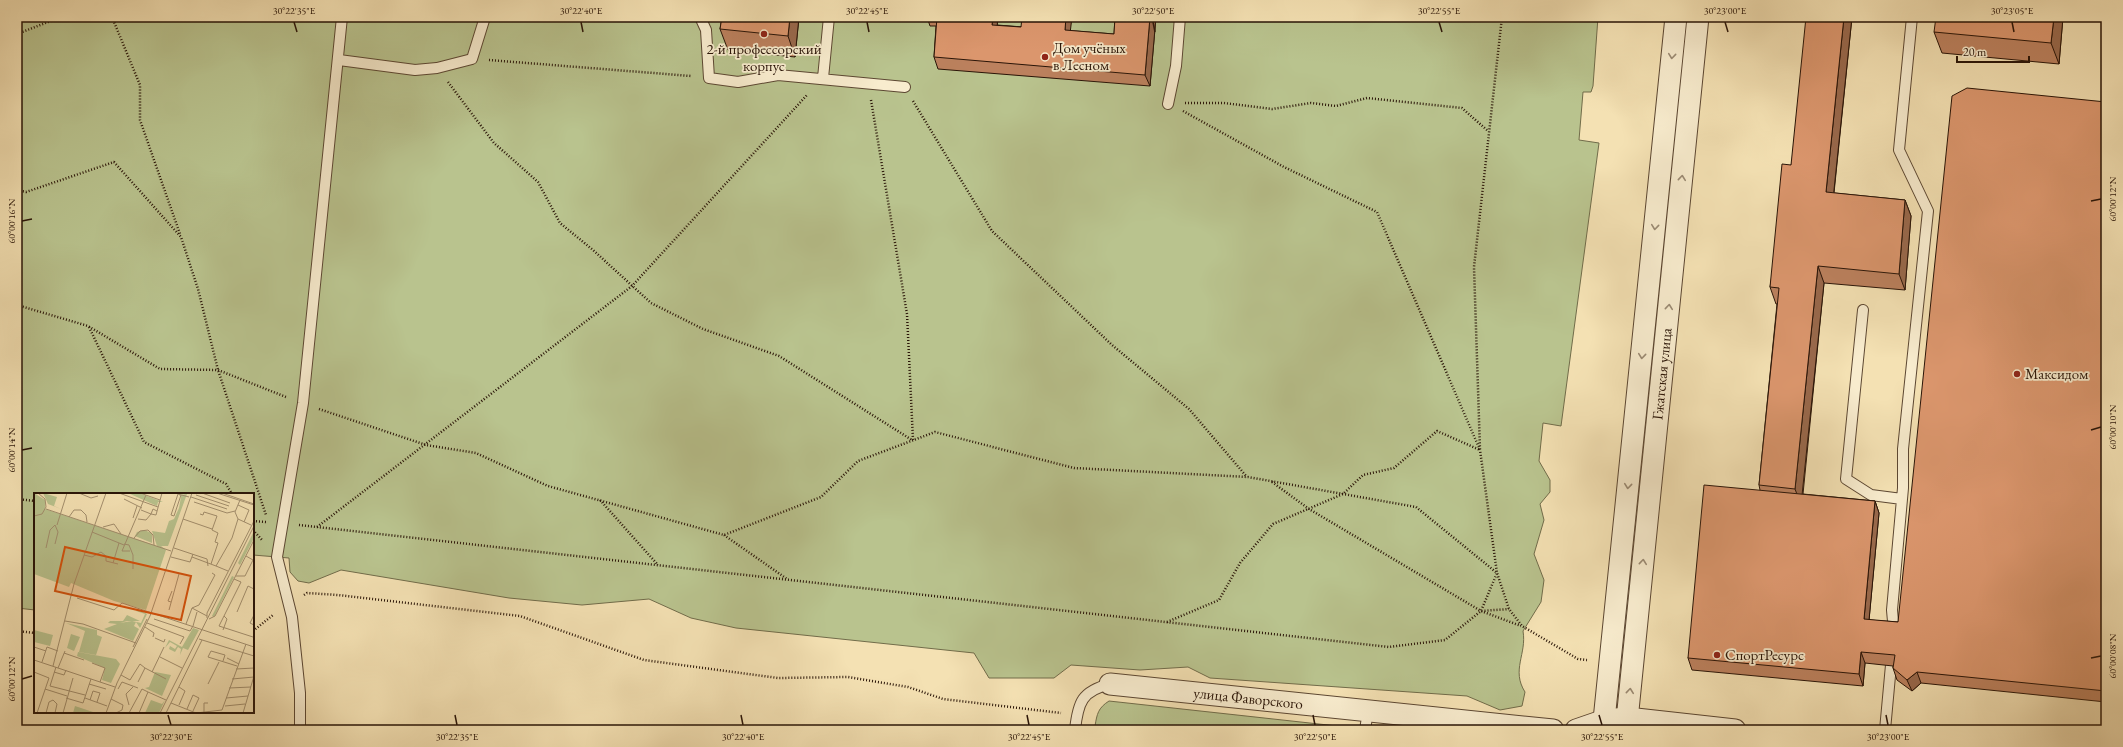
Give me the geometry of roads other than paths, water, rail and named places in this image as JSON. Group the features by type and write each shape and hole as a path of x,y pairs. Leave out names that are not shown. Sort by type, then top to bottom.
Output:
{"street":[{"name":"Гжатская улица","path":"1604,725 1676,17"},
{"name":"Гжатская улица","path":"1627,724 1698,17"},
{"name":"улица Фаворского","path":"1110,684 1366,720 1553,730"},
{"path":"1576,730 1604,725 1627,724 1735,730"}],"lane":[{"path":"300,730 300,693 290,603 277,557 303,403 339,60 342,17"},
{"path":"339,60 415,70 437,68 472,59 485,17"},
{"path":"700,17 706,30 709,78 738,82 778,75 823,78 905,87"},
{"path":"823,78 829,17"},
{"path":"1168,104 1176,66 1180,17"},
{"path":"1894,633 1892,610 1902,499 1903,449 1928,211 1898,150 1912,17"},
{"path":"1863,310 1846,479 1871,495 1902,499"},
{"path":"1885,730 1891,665"},
{"path":"1075,730 1078,708 1092,688 1110,684"}],"place":[{"name":"2-й профессорский корпус","path":"764,34"},
{"name":"Дом учёных в Лесном","path":"1045,57"},
{"name":"Максидом","path":"2017,374"},
{"name":"СпортРесурс","path":"1717,655"}]}
